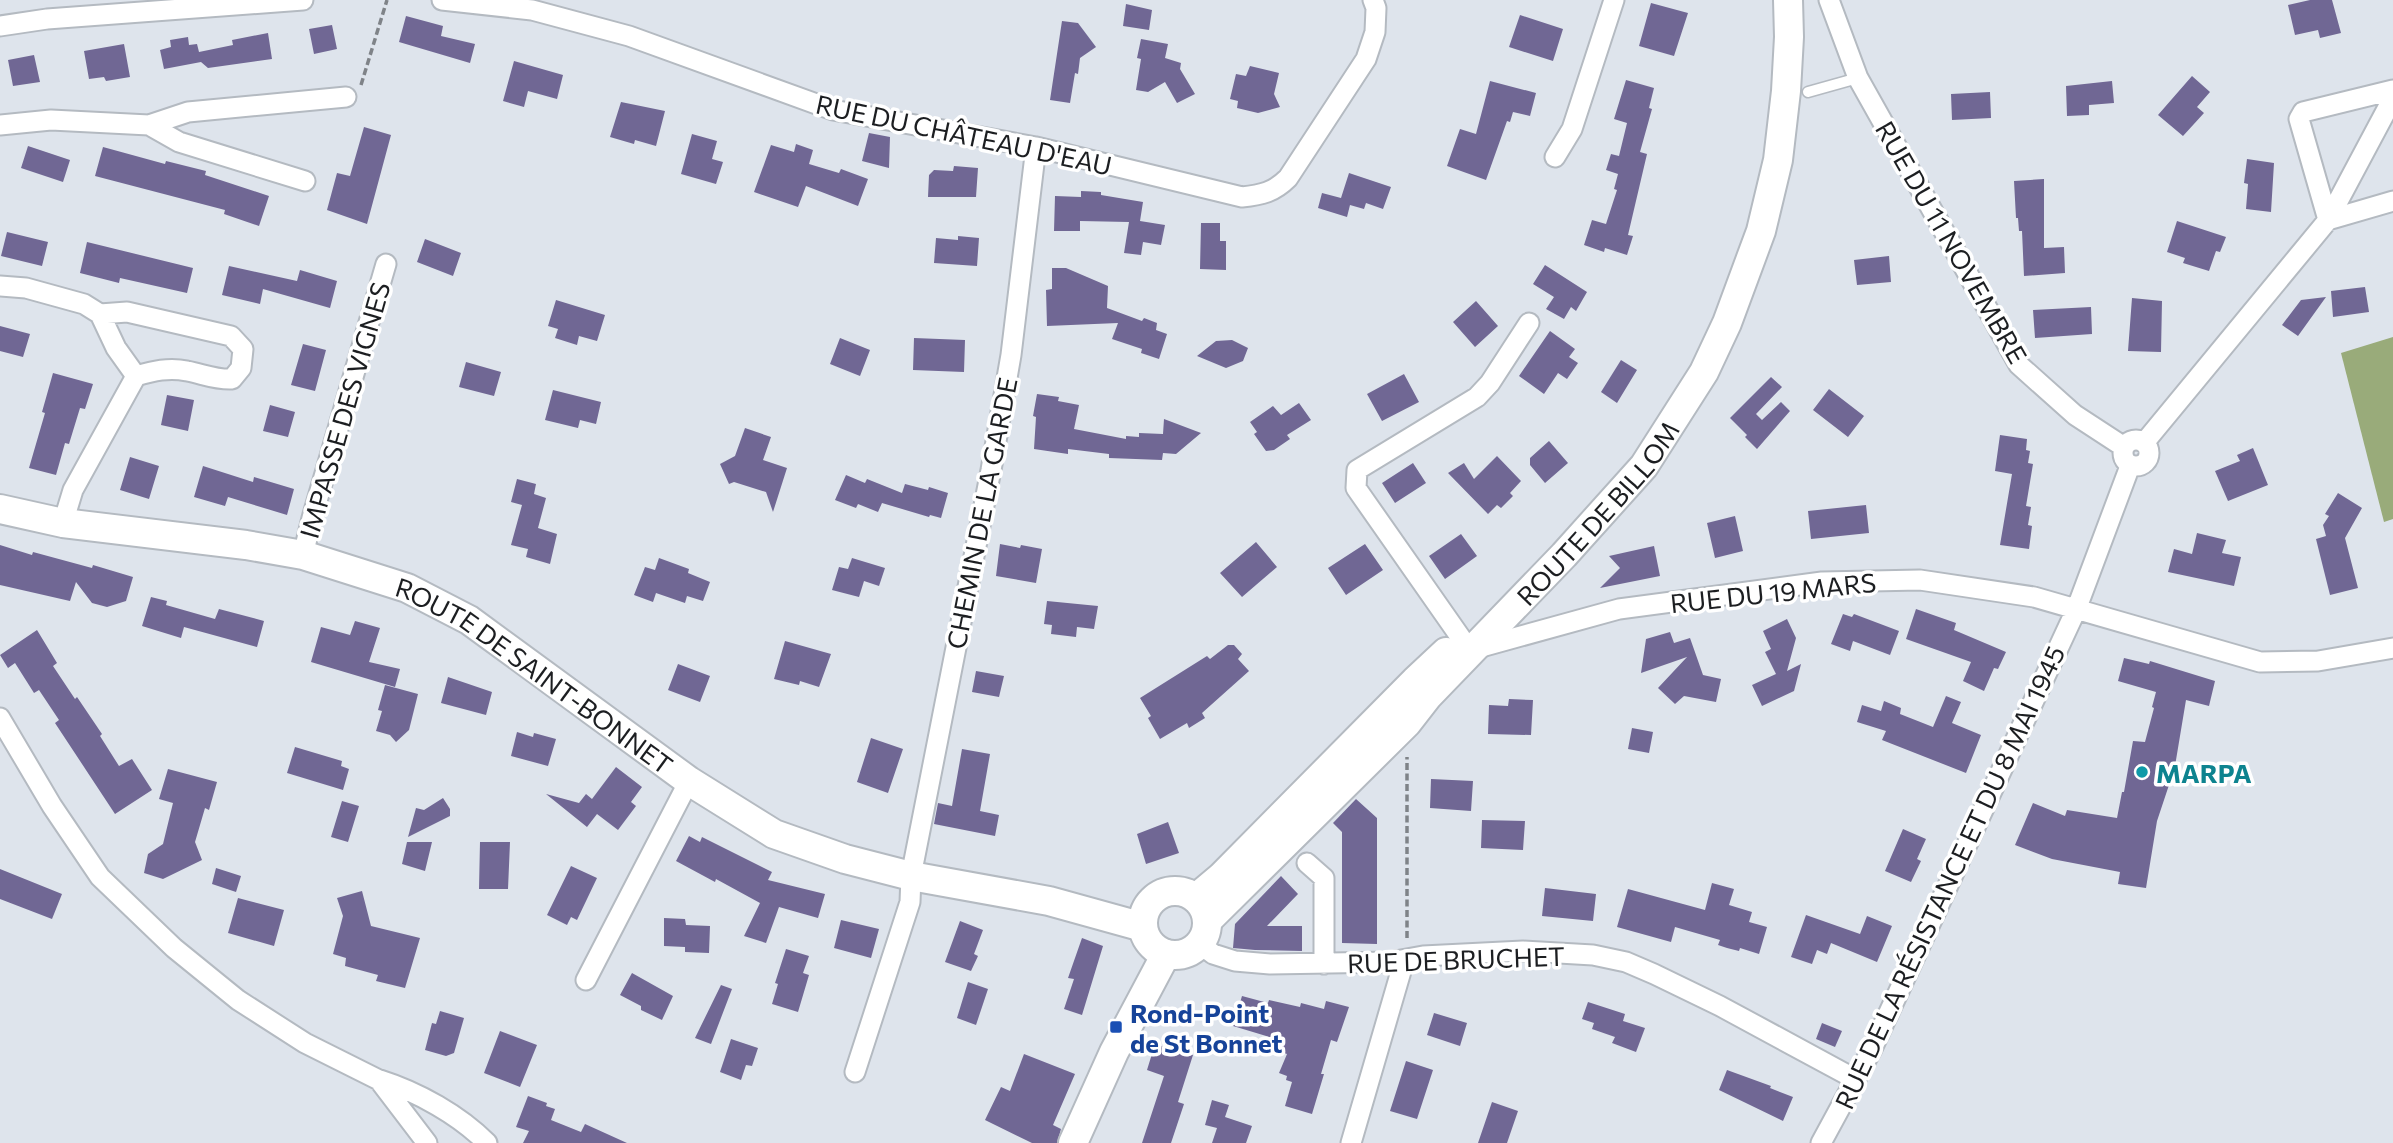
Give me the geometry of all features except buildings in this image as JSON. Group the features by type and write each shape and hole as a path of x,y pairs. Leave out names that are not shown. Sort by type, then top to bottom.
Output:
{"main road":[{"name":"ROUTE DE BILLOM","path":"1201,920 1407,723 1467,643 1625,461 1681,378 1713,314 1744,227 1761,151 1769,92 1770,0"},
{"name":"ROUTE DE BILLOM","path":"1201,920 1221,877 1467,643 1564,555 1644,466 1704,372 1727,323 1761,231 1778,160 1786,92 1788,0"},
{"name":"ROUTE DE SAINT-BONNET","path":"0,509 63,523 246,545 303,555 407,588 469,620 689,781 774,834 845,859 911,876 1146,915"},
{"path":"1171,891 1184,892 1201,920 1189,952 1166,954 1155,948 1147,938 1146,915 1159,895 1171,891"},
{"path":"1073,1143 1114,1052 1166,954"}],"street":[{"path":"0,26 47,19 303,0"},
{"name":"RUE DU CHÂTEAU D'EAU","path":"442,0 532,10 629,36 833,110 1036,147 1242,197 1264,194 1277,188 1288,178 1366,59 1375,32 1374,0"},
{"path":"1555,157 1572,129 1614,0"},
{"name":"RUE DU 11 NOVEMBRE","path":"1829,0 1858,78 2019,365 2075,415 2124,447"},
{"path":"2329,220 2300,116 2303,112 2393,90"},
{"path":"0,125 51,120 149,125 188,112 346,97"},
{"path":"2144,443 2329,220 2393,98"},
{"path":"149,125 179,142 306,181"},
{"name":"CHEMIN DE LA GARDE","path":"855,1072 910,902 911,876 1011,355 1036,147"},
{"path":"2329,220 2393,201"},
{"name":"IMPASSE DES VIGNES","path":"303,555 386,264"},
{"path":"0,286 26,288 84,304 100,314 116,348 136,376"},
{"path":"63,523 73,490 136,376 162,369 186,370 218,380 232,379 241,368 243,349 231,336 127,312 100,314"},
{"path":"1467,643 1356,488 1357,470 1477,397 1490,383 1529,323"},
{"path":"2133,440 2144,443 2149,450 2146,462 2139,466 2130,466 2124,460 2124,447 2133,440"},
{"path":"2076,610 2130,466"},
{"name":"RUE DU 19 MARS","path":"1467,643 1619,609 1822,582 1920,580 2034,597 2260,662 2318,661 2393,648"},
{"name":"RUE DE LA RÉSISTANCE ET DU 8 MAI 1945","path":"1821,1143 1884,1024 2076,610"},
{"path":"0,718 52,806 100,877 174,948 239,1000 305,1043 379,1080 397,1085 473,1129 487,1143"},
{"path":"586,981 689,781"},
{"path":"1307,863 1324,878 1324,964"},
{"name":"RUE DE BRUCHET","path":"1201,920 1213,954 1235,961 1324,964 1404,961 1423,956 1523,951 1593,955 1626,962 1720,1006 1855,1079"},
{"path":"1351,1143 1404,961"},
{"path":"379,1080 427,1143"}],"lane":[{"path":"1808,92 1858,78"}],"path":[{"path":"346,97 359,91 387,0"},
{"path":"1404,961 1407,938 1407,723"}],"green space":[{"path":"2393,337 2393,519 2384,522 2341,353"}],"place":[{"name":"MARPA","path":"2142,772"},
{"name":"Rond-Point de St Bonnet","path":"1116,1027"}]}
